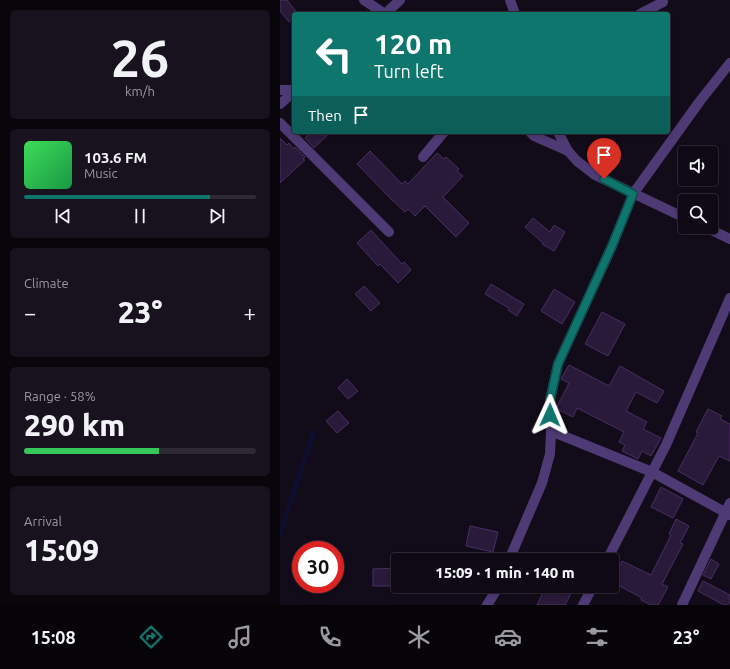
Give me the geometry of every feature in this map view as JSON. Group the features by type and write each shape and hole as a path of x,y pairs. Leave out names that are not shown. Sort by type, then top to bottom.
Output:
{"street":[{"path":"364,0 382,12"},
{"path":"387,12 400,0"},
{"path":"510,0 514,12"},
{"path":"644,12 663,2"},
{"path":"512,553 542,483 550,454 550,400 558,364 612,246 633,194 730,62"},
{"path":"280,90 292,91"},
{"path":"280,104 292,93"},
{"path":"280,123 388,232"},
{"path":"423,157 442,134"},
{"path":"532,134 568,151"},
{"path":"559,134 568,151 577,161 595,175 678,215"},
{"path":"718,233 730,239"},
{"path":"611,553 666,445 730,298"},
{"path":"551,431 652,472 728,510 682,605"},
{"path":"487,605 494,593"},
{"path":"584,605 590,593"}],"building":[{"path":"280,0 287,0 296,12 292,12 292,20 289,22 280,11"},
{"path":"309,134 329,134 314,148 305,138"},
{"path":"280,138 287,145 289,143 294,149 295,147 305,157 303,159 305,160 280,183"},
{"path":"370,151 402,184 405,181 408,184 437,153 444,159 446,157 459,169 457,171 463,176 443,197 469,223 456,237 425,206 415,216 408,209 405,212 357,164"},
{"path":"533,218 550,232 554,225 565,232 554,251 542,244 543,243 525,227"},
{"path":"371,230 402,264 404,262 411,270 398,283 380,264 378,266 357,243"},
{"path":"491,284 524,304 517,316 508,310 509,308 485,294"},
{"path":"364,286 380,303 371,311 355,294"},
{"path":"554,289 575,302 562,324 541,311"},
{"path":"602,312 625,324 608,356 585,344"},
{"path":"569,365 609,386 620,366 664,391 657,403 636,392 626,411 647,422 643,429 661,438 651,456 642,451 638,459 622,451 625,445 619,442 624,432 577,408 573,417 557,409 569,383 561,379"},
{"path":"347,379 358,391 348,399 338,388"},
{"path":"708,409 722,416 720,419 730,424 730,461 719,456 703,485 678,471 698,433 696,432"},
{"path":"338,411 349,423 337,433 326,421"},
{"path":"661,487 683,499 673,518 651,507"},
{"path":"676,519 689,526 680,543 683,544 662,584 668,587 658,605 651,605 641,600 642,598 619,586 619,567 622,561 651,575 671,535 669,534"},
{"path":"470,526 498,532 493,552 466,546"},
{"path":"711,559 719,564 711,579 703,575"},
{"path":"391,568 391,586 373,586 373,569"},
{"path":"703,581 730,595 728,605 724,605 698,591"},
{"path":"543,593 571,593 565,605 537,605"}],"waterway":[{"path":"280,534 314,432"}],"route":[{"path":"550,415 550,400 558,364 612,246 633,194 604,179"}]}
